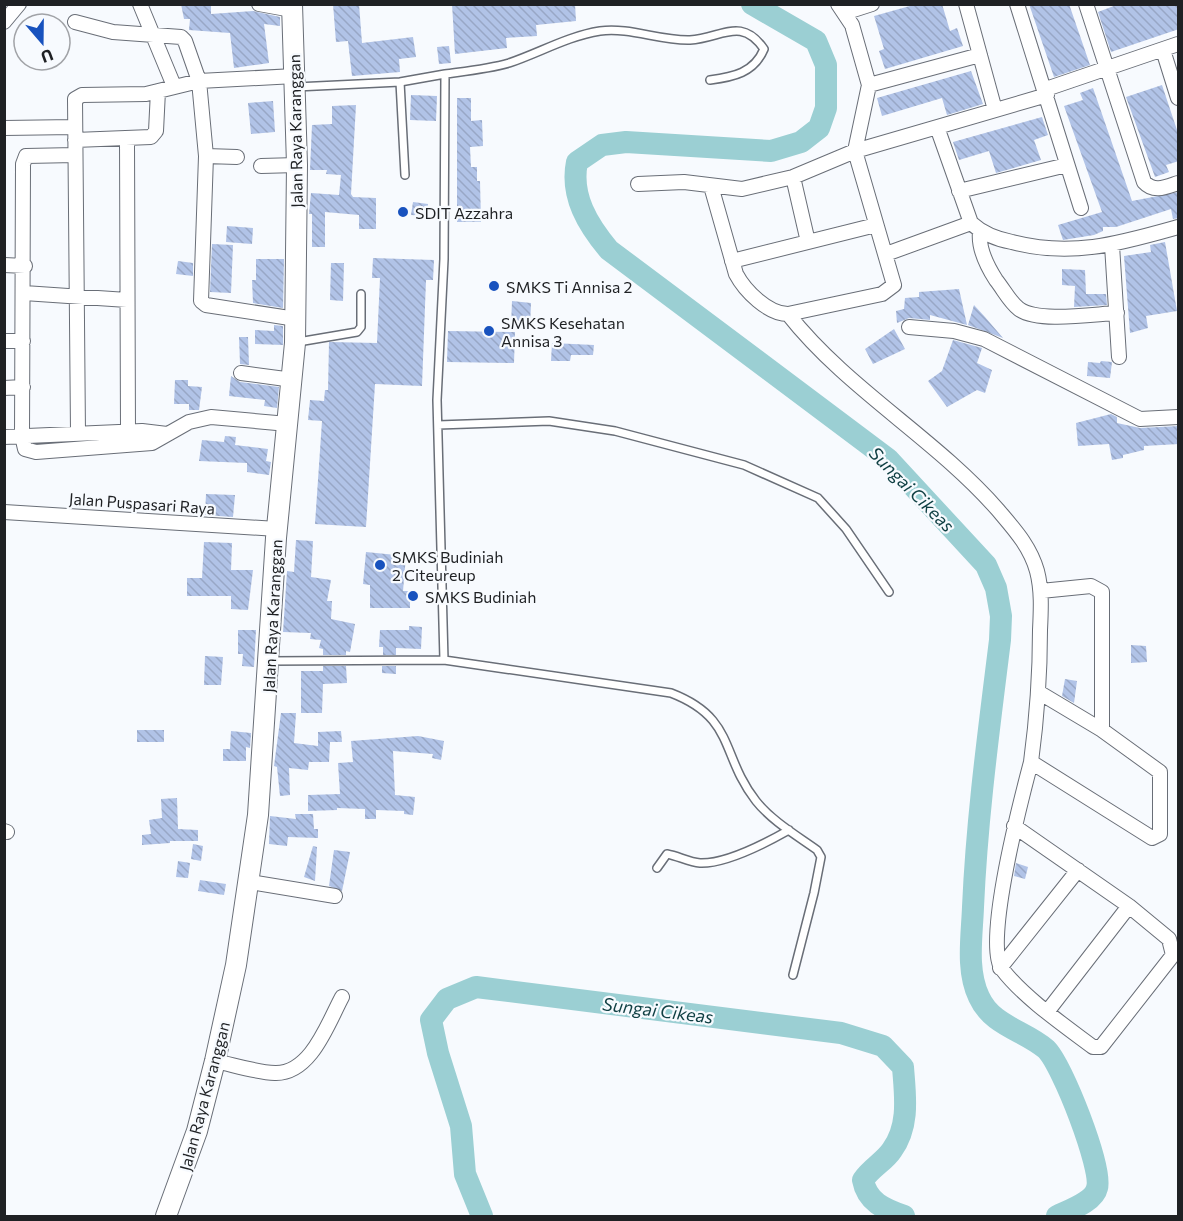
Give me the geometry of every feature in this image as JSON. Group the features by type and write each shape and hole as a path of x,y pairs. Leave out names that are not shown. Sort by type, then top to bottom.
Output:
{"street":[{"path":"4,22 19,4"},
{"path":"140,4 174,86"},
{"path":"259,4 292,7"},
{"path":"711,186 732,261 743,286 769,308 788,314 888,292 894,281 855,151 869,85 852,25 841,9 872,4"},
{"path":"966,4 995,110"},
{"path":"1017,4 1081,208"},
{"path":"1087,5 1144,182 1149,187 1158,189 1179,183"},
{"name":"Jalan Raya Karanggan","path":"166,1216 194,1140 215,1061 237,965 258,815 277,534 295,343 297,165 292,7"},
{"path":"75,22 105,31 183,38 199,81 206,156 201,301 206,305 296,319"},
{"path":"638,184 684,182 742,189 793,177 855,151 995,110 1179,44"},
{"path":"1162,50 1179,98"},
{"path":"869,85 980,55"},
{"path":"78,434 74,101 79,95 128,95 158,91 199,81 296,81"},
{"path":"4,128 127,140 147,139 154,135 158,91"},
{"path":"937,127 991,272 1011,301 1021,311 1036,316 1117,313"},
{"path":"127,140 128,431"},
{"path":"75,155 26,156 24,158 22,436 25,449 36,452 144,444 158,441 189,422 211,417 288,424"},
{"path":"206,156 237,157"},
{"path":"261,166 297,165"},
{"path":"959,191 1067,165"},
{"path":"793,177 807,242"},
{"path":"732,261 876,225"},
{"path":"886,254 976,228 1003,240 1050,251 1112,245 1179,227"},
{"path":"1112,245 1119,357"},
{"path":"4,265 25,266"},
{"path":"24,293 127,300"},
{"path":"788,314 808,337 962,470 987,497 1031,553 1041,591 1040,693 1031,762 1014,826 996,936 1000,968 1047,1012 1098,1049 1173,955 1173,947 1169,939 1129,906 1014,826"},
{"path":"909,327 922,330 954,331 984,339 1140,419 1179,417"},
{"path":"4,341 23,341"},
{"path":"241,373 292,380"},
{"path":"4,388 23,387"},
{"path":"4,437 128,431 167,434"},
{"name":"Jalan Puspasari Raya","path":"4,512 277,534"},
{"name":"Jalan Puspasari Raya","path":"4,520 277,534"},
{"path":"1041,591 1092,586 1102,592 1102,730"},
{"path":"1031,762 1152,838 1161,834 1160,772 1102,730 1040,693"},
{"path":"1000,968 1078,870"},
{"path":"250,882 335,896"},
{"path":"1047,1012 1129,906"},
{"path":"215,1061 275,1073 289,1070 303,1061 313,1050 342,997"}],"lane":[{"path":"296,81 400,82 510,62 573,38 618,30 664,39 691,40 737,30 749,32 764,49 756,63 742,73 710,80"},
{"path":"444,660 438,425 446,74"},
{"path":"400,82 405,175"},
{"path":"295,343 357,332 361,327 361,294"},
{"path":"438,425 549,421 615,431 744,465 818,498 846,529 889,592"},
{"path":"270,661 444,660 671,693 692,701 705,710 716,723 757,802 789,830 817,850 822,861 794,975"},
{"path":"657,868 667,854 695,862 710,862 758,846 789,830"}],"building":[{"path":"181,4 211,4 211,14 253,11 280,17 280,26 264,24 269,63 234,68 230,33 189,30 190,19 184,19"},
{"path":"333,4 359,4 362,43 413,37 416,57 399,59 400,72 352,76 348,41 336,42"},
{"path":"452,4 575,4 576,21 536,25 537,36 506,38 507,48 455,54"},
{"path":"917,4 942,4 950,31 957,28 963,46 885,69 879,51 884,49 874,16"},
{"path":"1029,4 1069,4 1090,65 1054,77"},
{"path":"1119,4 1179,4 1179,29 1111,52 1098,12"},
{"path":"449,46 451,63 439,64 437,47"},
{"path":"971,71 983,104 947,115 942,98 882,116 877,98"},
{"path":"1162,85 1179,136 1179,161 1166,165 1169,172 1155,177 1126,97"},
{"path":"1093,88 1132,201 1179,192 1179,218 1173,219 1171,209 1116,227 1103,227 1103,231 1094,235 1063,240 1058,225 1102,212 1064,106 1083,100 1080,93"},
{"path":"411,95 437,96 436,121 410,120"},
{"path":"457,98 471,98 471,121 482,120 483,146 470,147 471,167 477,167 477,181 480,181 481,222 457,222"},
{"path":"273,101 275,132 251,134 248,103"},
{"path":"356,105 351,194 353,197 376,198 376,229 359,229 359,215 325,212 325,247 312,247 312,214 309,214 311,193 339,195 341,175 326,174 327,170 310,170 312,125 332,124 332,106"},
{"path":"1042,117 1048,135 1034,140 1041,160 996,173 989,151 959,160 953,142"},
{"path":"413,202 428,204 427,216 411,215"},
{"path":"227,226 253,228 252,244 226,242"},
{"path":"1165,242 1177,311 1146,316 1148,328 1130,333 1124,256 1151,252 1150,245"},
{"path":"212,244 233,245 231,293 210,292"},
{"path":"373,258 434,260 433,280 426,280 422,386 375,384 366,527 315,524 322,421 308,420 310,400 324,401 325,390 328,390 329,342 377,343 380,278 372,278"},
{"path":"256,259 284,259 283,308 253,303 252,280 256,280"},
{"path":"178,261 193,263 193,276 176,274"},
{"path":"331,263 344,263 343,301 330,300"},
{"path":"1062,269 1085,270 1086,294 1106,294 1107,305 1074,307 1075,286 1062,285"},
{"path":"959,289 967,325 930,315 930,320 909,318 897,323 896,311 904,309 905,298 919,297 919,292"},
{"path":"512,301 531,303 530,327 511,326"},
{"path":"974,305 985,317 1003,338 968,325"},
{"path":"274,325 283,326 283,345 255,344 255,330 274,331"},
{"path":"894,329 905,349 873,364 865,349"},
{"path":"448,331 515,332 514,363 447,362"},
{"path":"239,337 248,337 249,365 240,364"},
{"path":"953,340 982,348 977,363 992,370 985,393 977,390 947,407 928,381 942,371"},
{"path":"552,343 594,345 593,355 571,355 570,361 551,361"},
{"path":"1101,361 1112,362 1110,378 1087,376 1088,362 1100,363"},
{"path":"231,376 240,382 279,387 277,408 264,406 265,400 229,396"},
{"path":"175,380 188,380 188,386 202,387 199,410 189,410 189,404 174,404"},
{"path":"1111,414 1117,417 1117,423 1140,428 1179,426 1179,444 1144,446 1144,450 1112,460 1109,444 1078,446 1076,423"},
{"path":"225,436 236,437 235,445 268,449 266,461 271,462 269,475 247,472 247,463 199,461 202,440 224,442"},
{"path":"206,494 235,495 233,517 205,515"},
{"path":"296,540 313,541 311,577 331,580 327,601 332,601 331,619 355,624 350,652 346,651 346,655 323,655 323,649 319,648 321,640 310,639 311,633 283,632 287,571 294,572"},
{"path":"204,542 232,543 231,570 253,570 248,610 231,609 231,596 187,596 187,578 202,578"},
{"path":"366,552 406,556 403,591 410,591 410,608 370,608 370,585 363,584"},
{"path":"409,626 422,627 421,649 396,648 396,655 383,655 383,647 379,647 380,630 409,630"},
{"path":"238,630 256,630 254,667 242,666 243,654 238,654"},
{"path":"1131,645 1146,646 1147,662 1131,663"},
{"path":"205,656 223,657 221,685 204,685"},
{"path":"323,666 346,666 347,683 323,684 322,713 301,713 301,671 323,671"},
{"path":"382,666 396,666 396,674 382,673"},
{"path":"1065,679 1077,681 1074,703 1062,696"},
{"path":"281,713 296,713 294,743 318,746 318,732 341,731 342,742 330,742 329,762 309,762 308,770 289,768 290,795 280,796 277,767 274,766"},
{"path":"137,730 164,730 164,742 137,742"},
{"path":"231,731 251,733 250,748 246,747 246,761 223,761 223,749 230,749"},
{"path":"418,736 444,741 441,760 432,758 433,754 393,751 395,795 415,797 413,815 404,814 404,811 376,810 376,819 365,819 365,809 337,808 337,810 308,811 308,795 340,794 338,763 353,762 351,741"},
{"path":"177,798 178,829 198,830 198,841 170,841 170,843 142,845 142,835 151,834 149,820 162,818 161,799"},
{"path":"295,814 313,814 314,829 318,829 318,838 288,837 287,846 269,844 270,816 296,819"},
{"path":"193,844 203,846 201,861 191,859"},
{"path":"313,846 317,847 315,881 304,877"},
{"path":"334,850 350,852 342,891 329,886"},
{"path":"178,861 190,863 188,878 176,877"},
{"path":"1016,863 1028,867 1025,879 1014,876"},
{"path":"200,880 226,884 224,895 198,891"}],"waterway":[{"name":"Sungai Cikeas","path":"752,4 816,41 826,65 826,108 819,128 801,142 771,151 626,142 602,145 577,162 576,187 582,209 609,250 888,459 986,565 996,588 1001,616 977,840 971,941 972,976 979,997 992,1015 1037,1042 1053,1058 1080,1117 1094,1160 1097,1188 1086,1201 1057,1216"},
{"name":"Sungai Cikeas","path":"482,1216 465,1174 461,1126 438,1053 431,1020 447,999 476,987 841,1033 883,1046 903,1067 904,1120 902,1130 892,1150 863,1180 872,1199 890,1211 904,1216"}],"place":[{"name":"SDIT Azzahra","path":"403,212"},
{"name":"SMKS Ti Annisa 2","path":"494,286"},
{"name":"SMKS Kesehatan Annisa 3","path":"489,331"},
{"name":"SMKS Budiniah 2 Citeureup","path":"380,565"},
{"name":"SMKS Budiniah","path":"413,596"}]}
